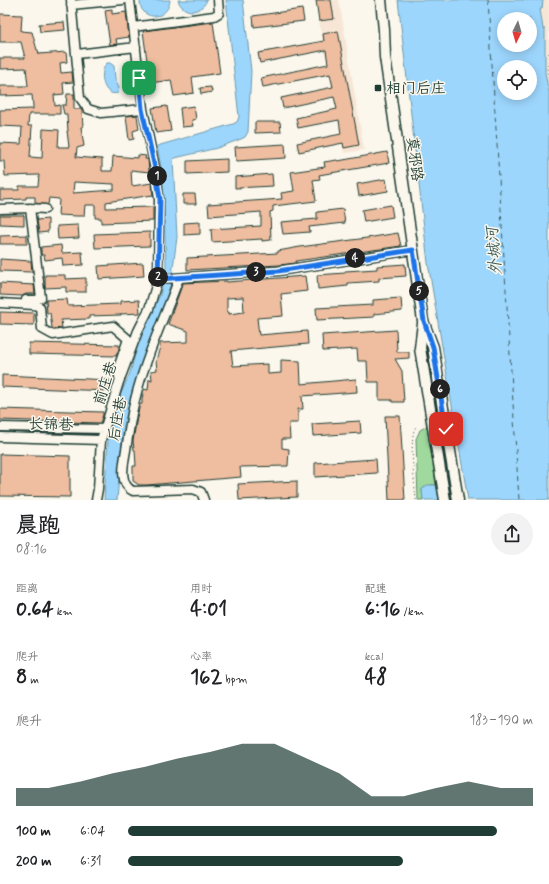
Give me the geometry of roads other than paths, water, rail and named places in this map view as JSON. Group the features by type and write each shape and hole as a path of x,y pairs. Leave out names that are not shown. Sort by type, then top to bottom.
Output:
{"main road":[{"name":"莫邪路","path":"381,0 385,57 413,250 424,321 433,347 458,500"},
{"name":"莫邪路","path":"424,321 420,348 445,500"}],"street":[{"path":"123,0 71,3 80,98 88,109 101,112 142,109"},
{"name":"前庄巷","path":"96,500 101,440 119,382 138,331 150,309 158,279 160,199 152,150 142,109 130,0"},
{"path":"133,27 214,16 219,13 218,0"},
{"path":"77,54 136,47"},
{"path":"0,298 36,300 41,298 30,208"},
{"path":"0,209 44,209"},
{"path":"158,279 278,271 413,250"},
{"name":"后庄巷","path":"177,278 136,394 124,464 124,482 126,487 133,491 193,489 201,492 204,500"},
{"path":"0,303 34,305 40,307 42,329 52,335 113,326 128,339 118,368 119,382"},
{"path":"0,427 105,429"},
{"name":"长锦巷","path":"0,437 101,440"}],"water":[{"path":"140,0 170,0 168,7 164,12 154,16 144,12 141,7"},
{"path":"178,0 207,0 201,8 192,11 180,5"},
{"path":"226,0 243,0 251,71 248,132 245,137 217,148 175,158 173,160 177,237 171,283 130,398 123,431 117,500 104,500 108,441 118,400 130,373 140,336 160,295 166,267 163,178 157,146 233,124 237,122 239,117"},
{"name":"外城河","path":"398,0 543,0 542,9 540,9 543,29 545,29 545,73 549,93 549,500 468,500 428,263"},
{"path":"107,63 114,66 115,79 119,88 118,93 113,94 109,92 104,83 103,72"},
{"path":"427,485 436,485 439,500 423,500 422,489"}],"place":[{"name":"相门后庄","path":"378,88"}]}
